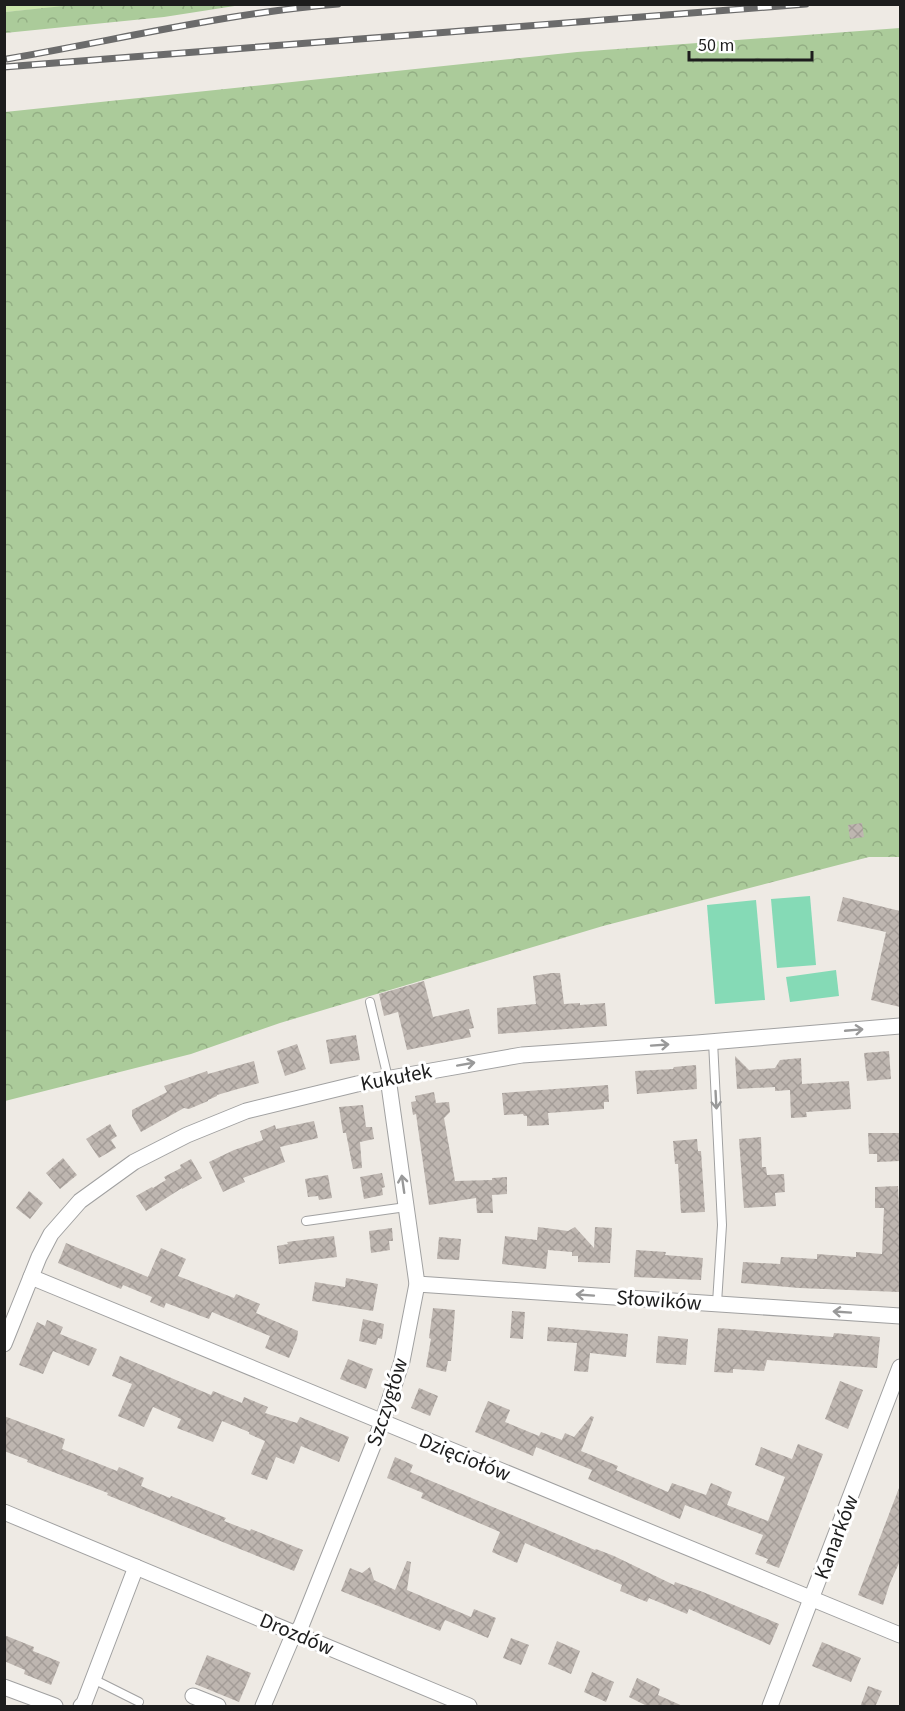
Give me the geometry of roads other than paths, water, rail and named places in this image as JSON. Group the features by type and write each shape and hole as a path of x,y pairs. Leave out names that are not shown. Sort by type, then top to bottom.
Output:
{"street":[{"name":"Kukułek","path":"4,1344 39,1257 51,1234 80,1201 134,1162 186,1135 246,1111 387,1078 522,1055 900,1026"},
{"name":"Szczygłów","path":"263,1707 291,1640 303,1621 382,1423 402,1361 417,1284 387,1078"},
{"name":"Dzięciołów","path":"31,1277 900,1635"},
{"name":"Słowików","path":"417,1284 900,1316"},
{"name":"Kanarków","path":"770,1707 900,1367"},
{"name":"Drozdów","path":"4,1512 296,1633 460,1705"},
{"path":"81,1707 136,1567"},
{"path":"4,1687 55,1707"},
{"path":"193,1696 218,1707"}],"lane":[{"path":"370,1002 387,1078"},
{"path":"713,1041 722,1225 717,1304"},
{"path":"306,1221 406,1207"},
{"path":"93,1679 138,1702"}],"railway":[{"path":"7,59 213,20 338,4"},
{"path":"4,67 806,4"}]}
